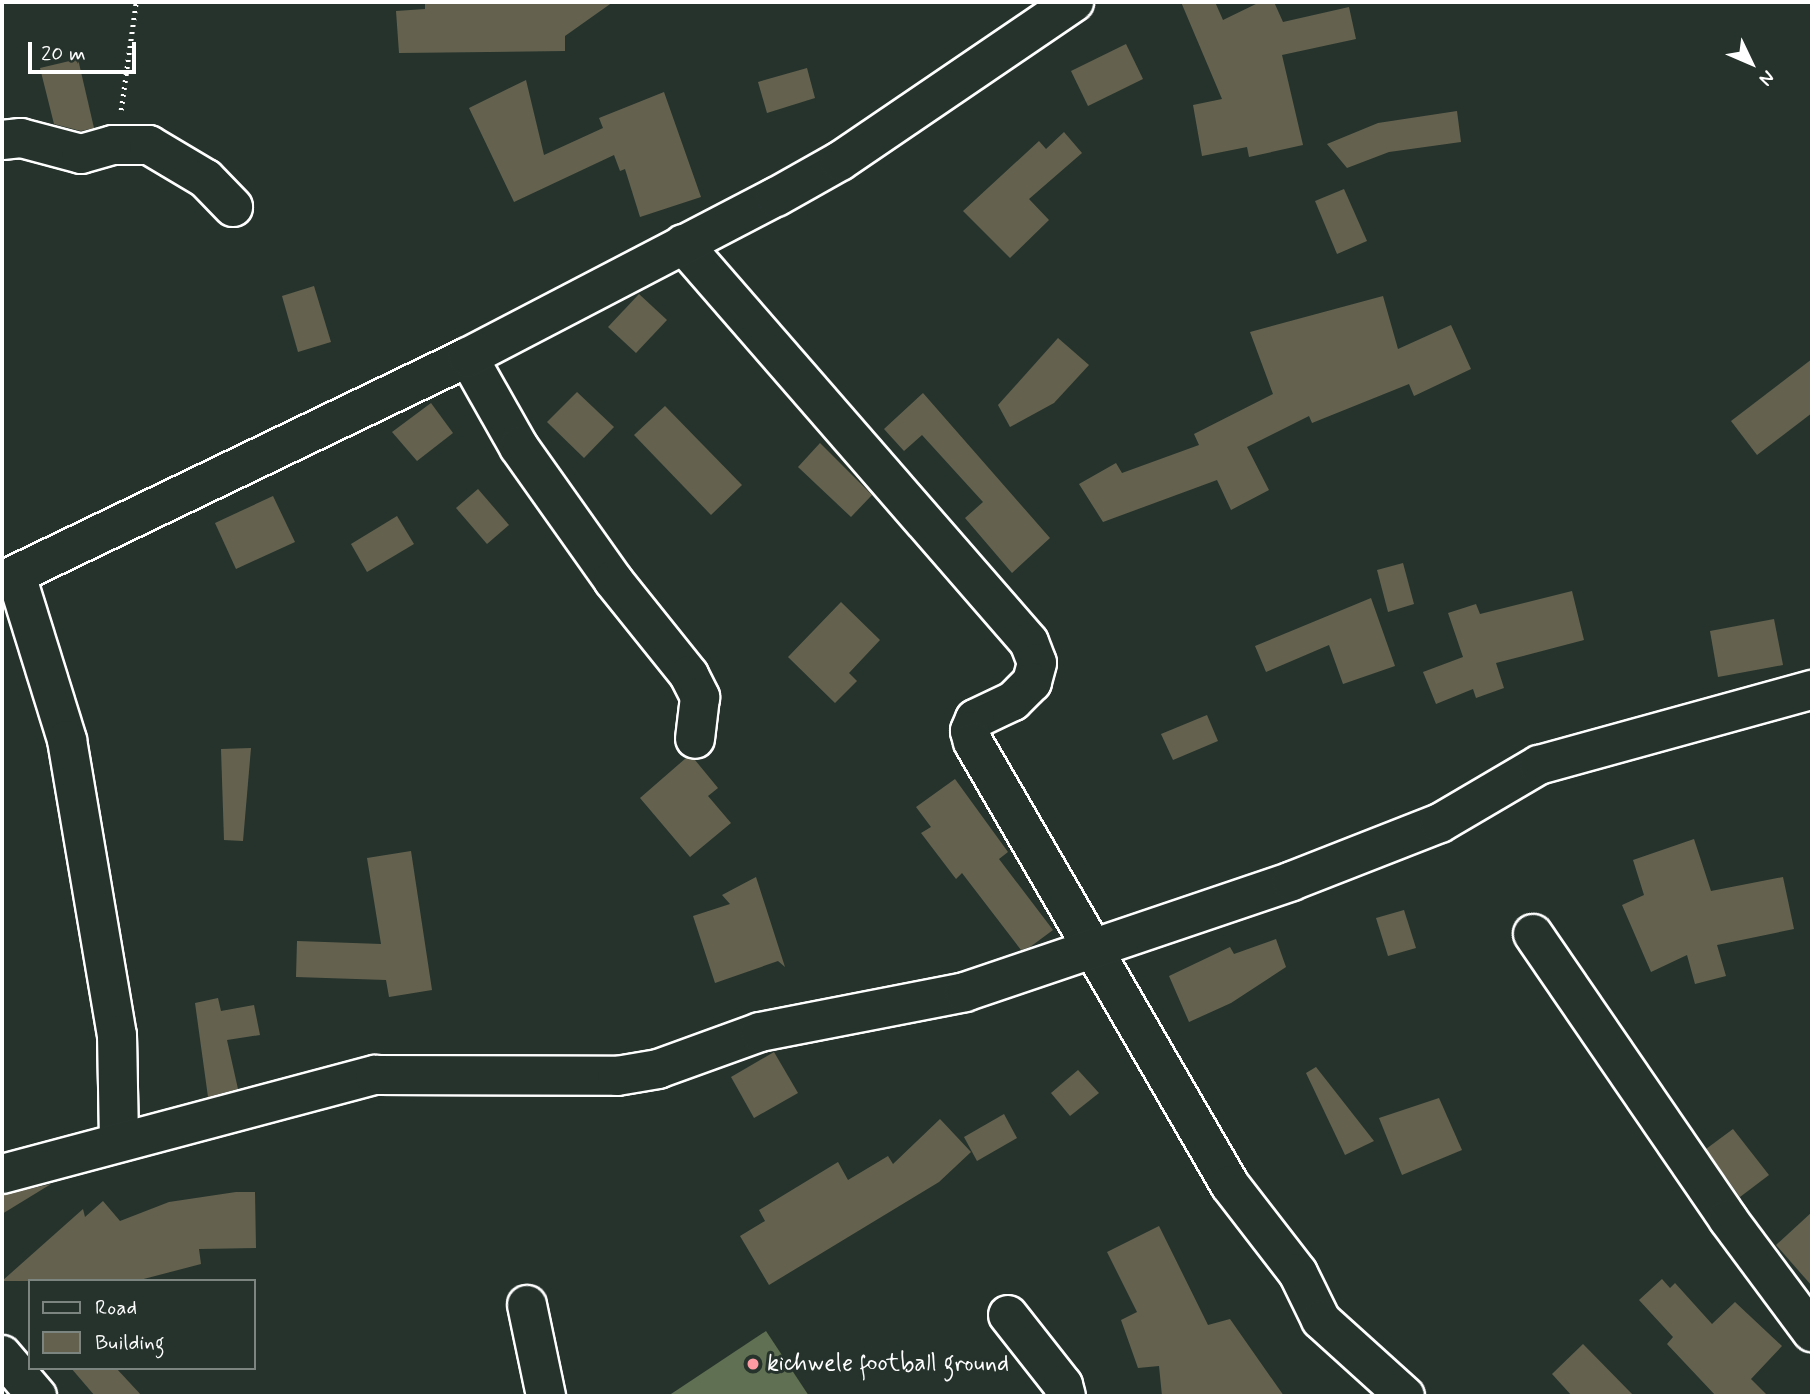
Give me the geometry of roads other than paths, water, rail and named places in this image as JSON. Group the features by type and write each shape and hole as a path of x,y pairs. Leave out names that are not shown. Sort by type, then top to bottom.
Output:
{"street":[{"path":"120,1142 117,1035 67,740 9,578 468,357 840,160 1074,2"},
{"path":"2,140 21,138 81,154 132,142 167,152 233,207"},
{"path":"683,243 1029,642 1037,663 1032,682 1013,701 975,719 970,731 1094,948 1189,1124 1298,1273 1321,1320 1405,1396"},
{"path":"468,357 519,447 689,675 700,697 695,739"},
{"path":"2,1174 374,1075 617,1076 658,1069 760,1032 906,1007 1094,948 1440,823 1539,765 1812,690"},
{"path":"1533,934 1720,1208 1812,1332"},
{"path":"527,1306 546,1396"},
{"path":"1008,1315 1063,1385 1066,1396"},
{"path":"2,1355 37,1396"}],"place":[{"name":"kichwele football ground","path":"753,1364"}]}
